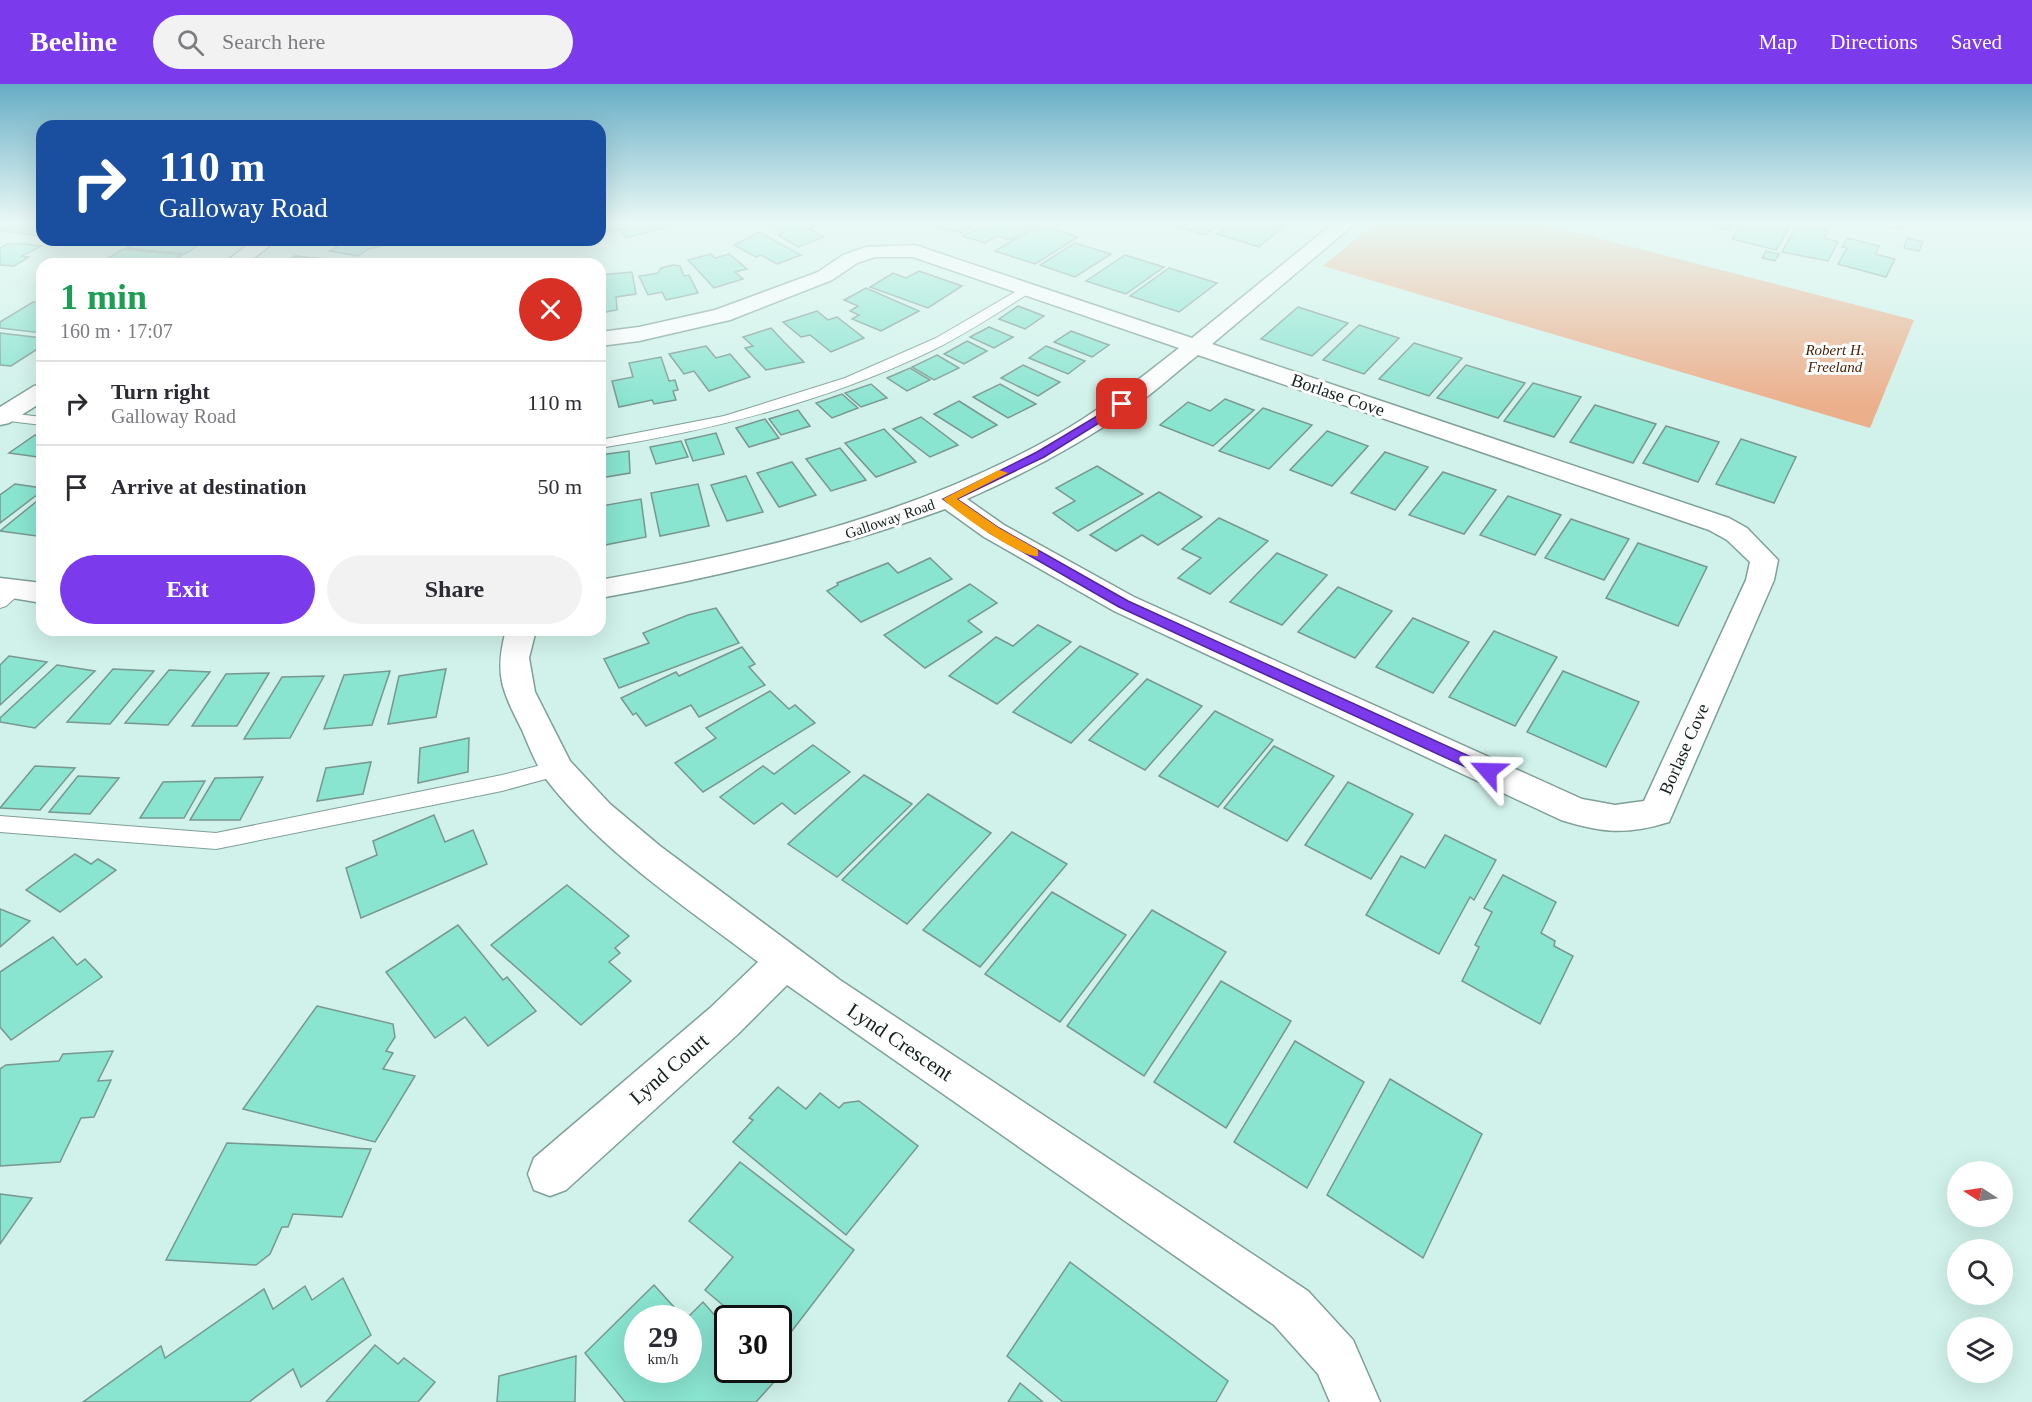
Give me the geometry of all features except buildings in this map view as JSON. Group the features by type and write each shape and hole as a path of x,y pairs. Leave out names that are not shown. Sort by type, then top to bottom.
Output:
{"street":[{"path":"606,338 639,334 722,315 808,283"},
{"path":"1007,283 1195,347"},
{"name":"Galloway Road","path":"606,588 692,573 841,537 949,499 1041,454 1122,404 1273,283"},
{"name":"Borlase Cove","path":"949,499 994,531 1124,604 1573,810 1603,819 1632,820 1657,812 1760,580 1764,560 1737,534 1719,524 1195,347"},
{"path":"1,417 36,395"},
{"name":"Lynd Crescent","path":"519,636 513,658 519,692 557,769 598,814 646,856 784,962 1291,1308 1336,1357 1355,1402"},
{"name":"Lynd Court","path":"550,1174 724,1021 784,962"}],"lane":[{"path":"606,443 720,421 856,379 930,346 1027,289"},
{"path":"1,417 36,421"},
{"path":"0,824 216,841 502,783 557,769"}],"green space":[{"name":"Robert H. Freeland","path":"1379,283 1769,283 1914,320 1870,428"}],"slow traffic":[{"path":"1003,473 949,499 994,531 1034,553"}],"route":[{"path":"1122,404 1041,454 949,499 994,531 1124,604 1488,771"}]}
